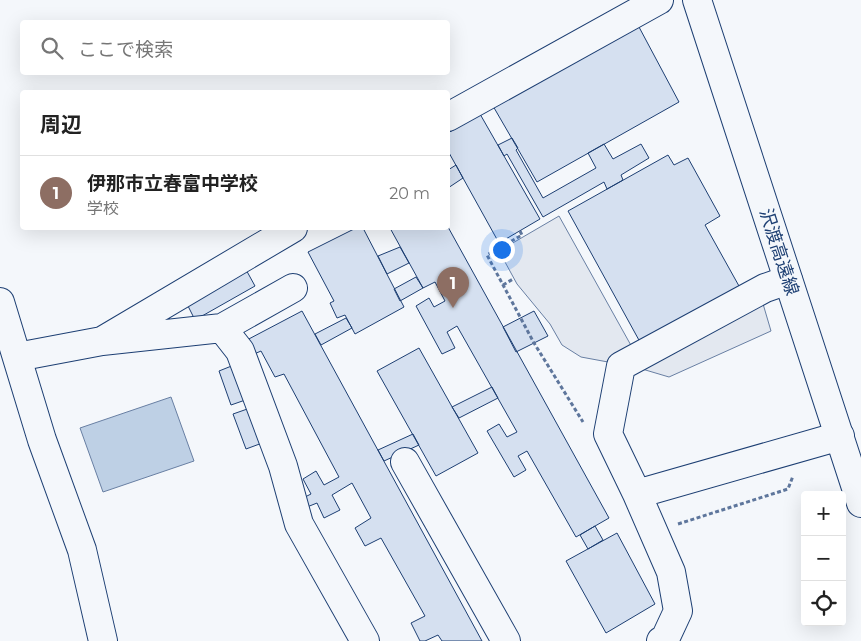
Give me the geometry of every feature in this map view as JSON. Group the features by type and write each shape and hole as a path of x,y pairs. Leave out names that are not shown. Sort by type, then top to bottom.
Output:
{"street":[{"path":"450,116 659,0"},
{"name":"沢渡高遠線","path":"697,0 776,284 840,436 861,503"},
{"path":"102,341 290,230"},
{"path":"661,641 665,639 678,611 671,572 608,434 618,362 776,284"},
{"path":"17,357 102,341 222,328 293,288"},
{"path":"0,302 42,440 82,550 103,641"},
{"path":"222,328 240,351 283,466 299,524 365,641"},
{"path":"637,494 840,436"},
{"path":"405,462 506,641"}],"path":[{"path":"520,231 522,235 487,255 534,342"},
{"path":"503,285 513,278"}],"shaded area":[{"path":"559,216 633,349 608,362 581,357 562,345 550,324 517,284 499,251"},
{"path":"761,297 771,331 669,377 632,366"}],"water":[{"path":"171,397 194,461 103,492 80,428"}],"building":[{"path":"639,27 679,102 537,182 493,106"},
{"path":"480,114 540,219 499,243 450,155 450,132"},
{"path":"512,138 518,148 516,150 543,198 596,168 588,153 604,144 613,159 641,144 649,158 621,175 623,180 607,189 604,182 543,217 507,154 504,156 498,145"},
{"path":"668,155 674,165 688,158 720,216 705,225 739,286 640,342 568,211"},
{"path":"456,165 463,178 450,187 450,169"},
{"path":"352,230 364,230 404,307 355,334 345,315 337,318 330,303 334,301 308,252"},
{"path":"391,230 450,230 609,518 576,537 527,451 518,456 526,470 514,477 487,431 499,424 507,437 517,432 457,326 447,332 455,348 442,354 416,306 429,298 434,307 445,301 435,282 423,288"},
{"path":"400,247 409,263 387,274 378,256"},
{"path":"244,266 255,286 195,320 185,300"},
{"path":"416,277 423,288 400,301 394,289"},
{"path":"302,311 482,641 442,641 438,635 425,641 420,641 411,623 425,616 381,538 365,546 355,528 371,518 352,483 332,495 340,510 324,518 317,503 307,507 303,498 311,494 303,479 316,471 324,485 339,477 284,374 275,377 261,351 252,355 245,341"},
{"path":"534,311 548,336 516,352 503,327"},
{"path":"346,318 352,328 321,345 315,334"},
{"path":"419,348 478,453 436,476 377,371"},
{"path":"239,363 251,398 231,405 219,371"},
{"path":"492,387 498,398 459,418 452,407"},
{"path":"253,407 265,442 246,449 233,414"},
{"path":"413,434 419,445 384,461 378,450"},
{"path":"595,526 603,540 588,549 580,535"},
{"path":"617,533 655,604 606,633 566,561"}],"place":[{"name":"伊那市立春富中学校","path":"453,308"}]}
